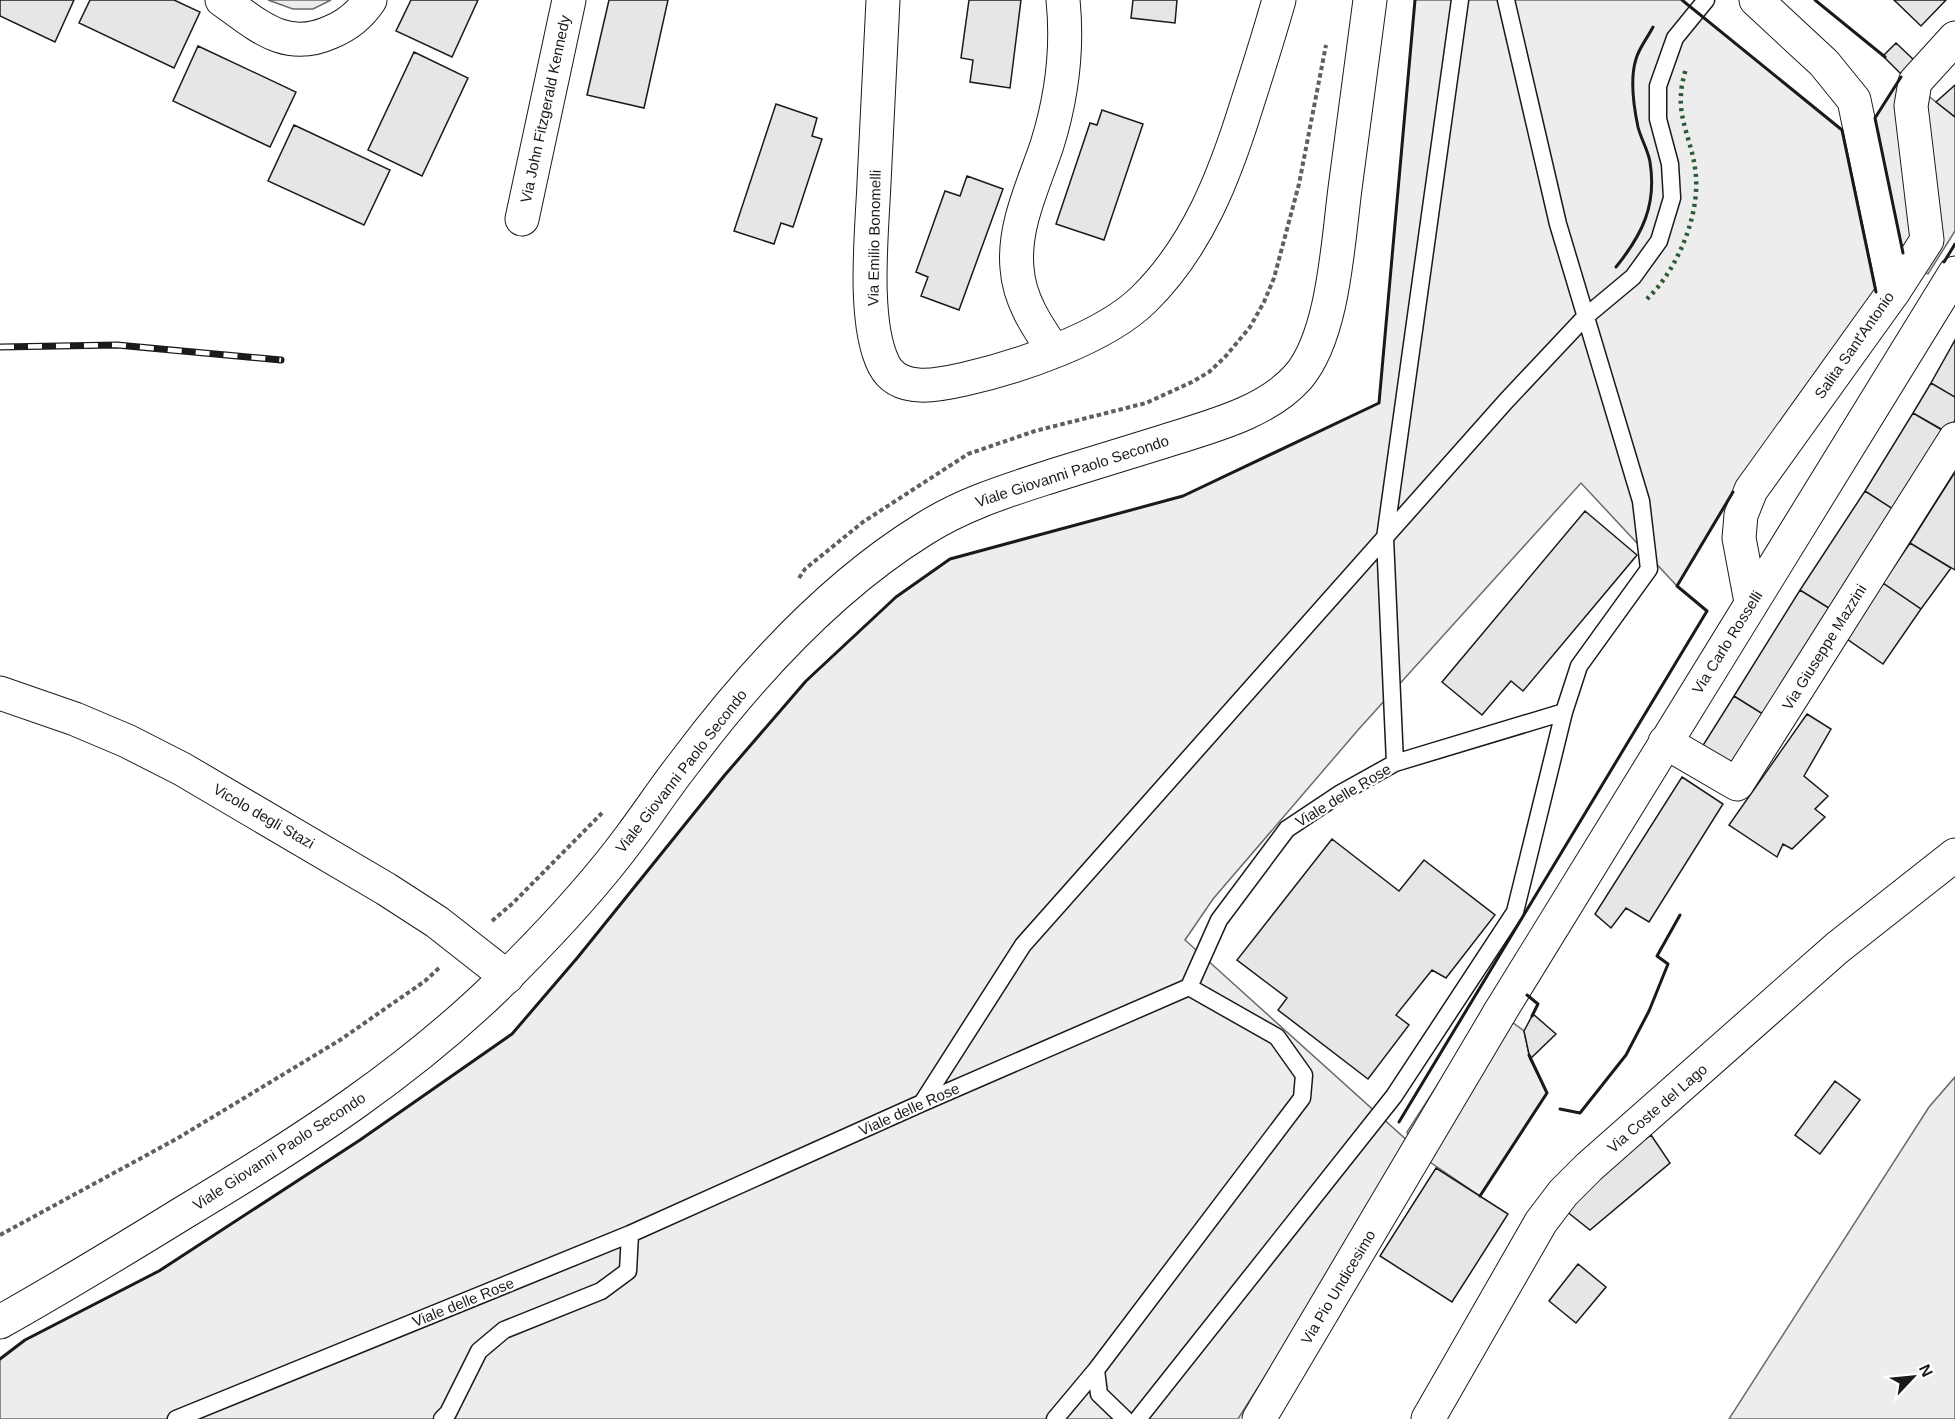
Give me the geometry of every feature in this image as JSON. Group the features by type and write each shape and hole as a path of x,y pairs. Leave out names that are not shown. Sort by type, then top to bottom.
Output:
{"street":[{"path":"222,0 268,32 285,39 301,41 318,38 346,25 359,15 370,0"},
{"name":"Via John Fitzgerald Kennedy","path":"522,219 569,0"},
{"name":"Via Emilio Bonomelli","path":"884,0 870,285 873,323 880,356 893,376 913,385 945,383 982,375 1054,351 1089,337 1133,309 1144,299 1184,251 1227,167 1279,0"},
{"path":"1054,351 1029,310 1019,282 1017,253 1025,209 1053,125 1062,81 1065,38 1063,0"},
{"name":"Viale Giovanni Paolo Secondo","path":"0,1322 220,1191 351,1107 398,1071 507,977 553,929 603,871 684,762 750,682 789,640 881,559 924,528 959,509 996,494 1216,424 1271,399 1297,378 1313,353 1332,287 1370,0"},
{"name":"Salita Sant'Antonio","path":"1751,602 1739,538 1741,515 1751,490 1894,291 1854,100 1824,63 1756,0"},
{"path":"1894,291 1927,240 1911,106 1915,81 1955,38"},
{"name":"Via Carlo Rosselli","path":"1500,1011 1955,273"},
{"name":"Via Giuseppe Mazzini","path":"1665,742 1737,784 1955,439"},
{"name":"Vicolo degli Stazi","path":"0,693 75,719 127,741 182,769 438,922 507,977"},
{"name":"Via Coste del Lago","path":"1428,1419 1540,1222 1563,1192 1837,948 1955,855"},
{"name":"Via Pio Undicesimo","path":"1259,1419 1418,1154 1500,1011"}],"lane":[{"path":"1395,763 1385,538 1460,0"},
{"path":"1138,1419 1394,1096 1515,912 1564,712 1579,666 1649,569 1641,501 1558,224 1506,0"},
{"path":"922,1102 1023,945 1506,401 1585,317 1633,277 1659,241 1672,198 1670,164 1658,119 1658,86 1675,38 1706,0"},
{"name":"Viale delle Rose","path":"176,1419 630,1234 922,1102 1189,987 1219,920 1287,829 1341,793 1395,763 1564,712"},
{"path":"1055,1419 1096,1370 1302,1098 1304,1075 1277,1037 1189,987"},
{"path":"442,1419 448,1413 479,1351 504,1330 601,1291 628,1271 630,1234"},
{"path":"1096,1370 1100,1394 1125,1419"}],"shaded area":[{"path":"268,0 331,0 313,9 293,9"},
{"path":"1415,0 1682,0 1842,130 1877,292 1735,489 1677,586 1581,483 1358,730 1213,899 1185,940 1411,1144 1238,1419 0,1419 0,1359 25,1340 159,1271 360,1140 512,1034 578,957 724,776 806,681 896,597 950,559 1183,496 1379,403"},
{"path":"1902,75 1955,117 1955,231 1928,274 1904,256 1875,118"},
{"path":"1489,1005 1524,1031 1530,1059 1547,1093 1480,1196 1418,1154 1407,1132"},
{"path":"1955,1077 1955,1419 1729,1419 1929,1107"}],"building":[{"path":"0,0 74,0 55,42 0,16"},
{"path":"90,0 174,0 200,12 174,68 79,23"},
{"path":"411,0 478,0 452,57 396,31"},
{"path":"609,0 668,0 644,108 587,95"},
{"path":"969,0 1021,0 1010,88 970,82 973,60 961,58"},
{"path":"1133,0 1177,0 1175,23 1131,18"},
{"path":"1894,0 1946,0 1921,26"},
{"path":"1896,43 1915,61 1902,75 1883,56"},
{"path":"198,46 296,92 270,147 173,101"},
{"path":"414,52 468,78 422,176 368,150"},
{"path":"1955,85 1955,117 1936,102"},
{"path":"776,104 817,118 812,136 822,139 793,227 781,223 774,244 734,231"},
{"path":"1102,110 1143,124 1104,240 1056,224 1090,123 1097,125"},
{"path":"294,125 390,170 364,225 268,181"},
{"path":"967,176 1003,189 959,310 921,296 928,277 916,272 945,191 960,196"},
{"path":"1955,340 1955,397 1931,383"},
{"path":"1931,383 1955,397 1955,420 1948,433 1913,413"},
{"path":"1913,413 1942,430 1896,511 1865,491"},
{"path":"1955,472 1955,570 1910,543"},
{"path":"1865,491 1896,511 1832,610 1800,590"},
{"path":"1585,511 1637,555 1523,691 1511,681 1482,715 1442,682"},
{"path":"1910,543 1951,568 1921,609 1883,583"},
{"path":"1883,583 1921,609 1883,664 1847,639"},
{"path":"1800,590 1832,610 1766,716 1734,696"},
{"path":"1734,696 1766,716 1733,766 1702,747"},
{"path":"1807,714 1831,729 1804,776 1828,796 1815,809 1825,817 1792,849 1783,844 1777,857 1729,825"},
{"path":"1682,777 1723,804 1649,922 1626,908 1611,928 1595,914"},
{"path":"1332,839 1399,891 1424,860 1495,915 1446,978 1432,970 1396,1015 1409,1025 1368,1079 1278,1010 1287,998 1237,960"},
{"path":"1533,1014 1556,1034 1530,1059 1524,1031"},
{"path":"1835,1081 1860,1100 1820,1154 1795,1135"},
{"path":"1651,1135 1670,1163 1590,1230 1566,1211 1610,1162"},
{"path":"1436,1168 1508,1214 1452,1302 1380,1256"},
{"path":"1578,1264 1606,1287 1576,1323 1549,1301"}],"railway":[{"path":"0,347 117,345 281,360"}],"hedge":[{"path":"1647,299 1669,272 1678,256 1695,203 1695,168 1681,104 1686,68"}],"wall":[{"path":"0,1359 25,1340 159,1271 360,1140 512,1034 578,957 724,776 806,681 896,597 950,559 1183,496 1379,403 1415,0"},
{"path":"1682,0 1842,130 1876,292"},
{"path":"1815,0 1885,57"},
{"path":"1616,267 1640,231 1649,206 1652,178 1650,162 1638,127 1633,84 1637,55 1653,27"},
{"path":"1901,77 1875,118 1903,253"},
{"path":"1944,262 1955,244"},
{"path":"1399,1122 1707,611 1677,586 1733,492"},
{"path":"1560,1109 1580,1113 1626,1055 1649,1011 1668,964 1657,956 1680,915"},
{"path":"1527,995 1538,1004 1532,1016"},
{"path":"1480,1196 1547,1093 1529,1055"}]}
